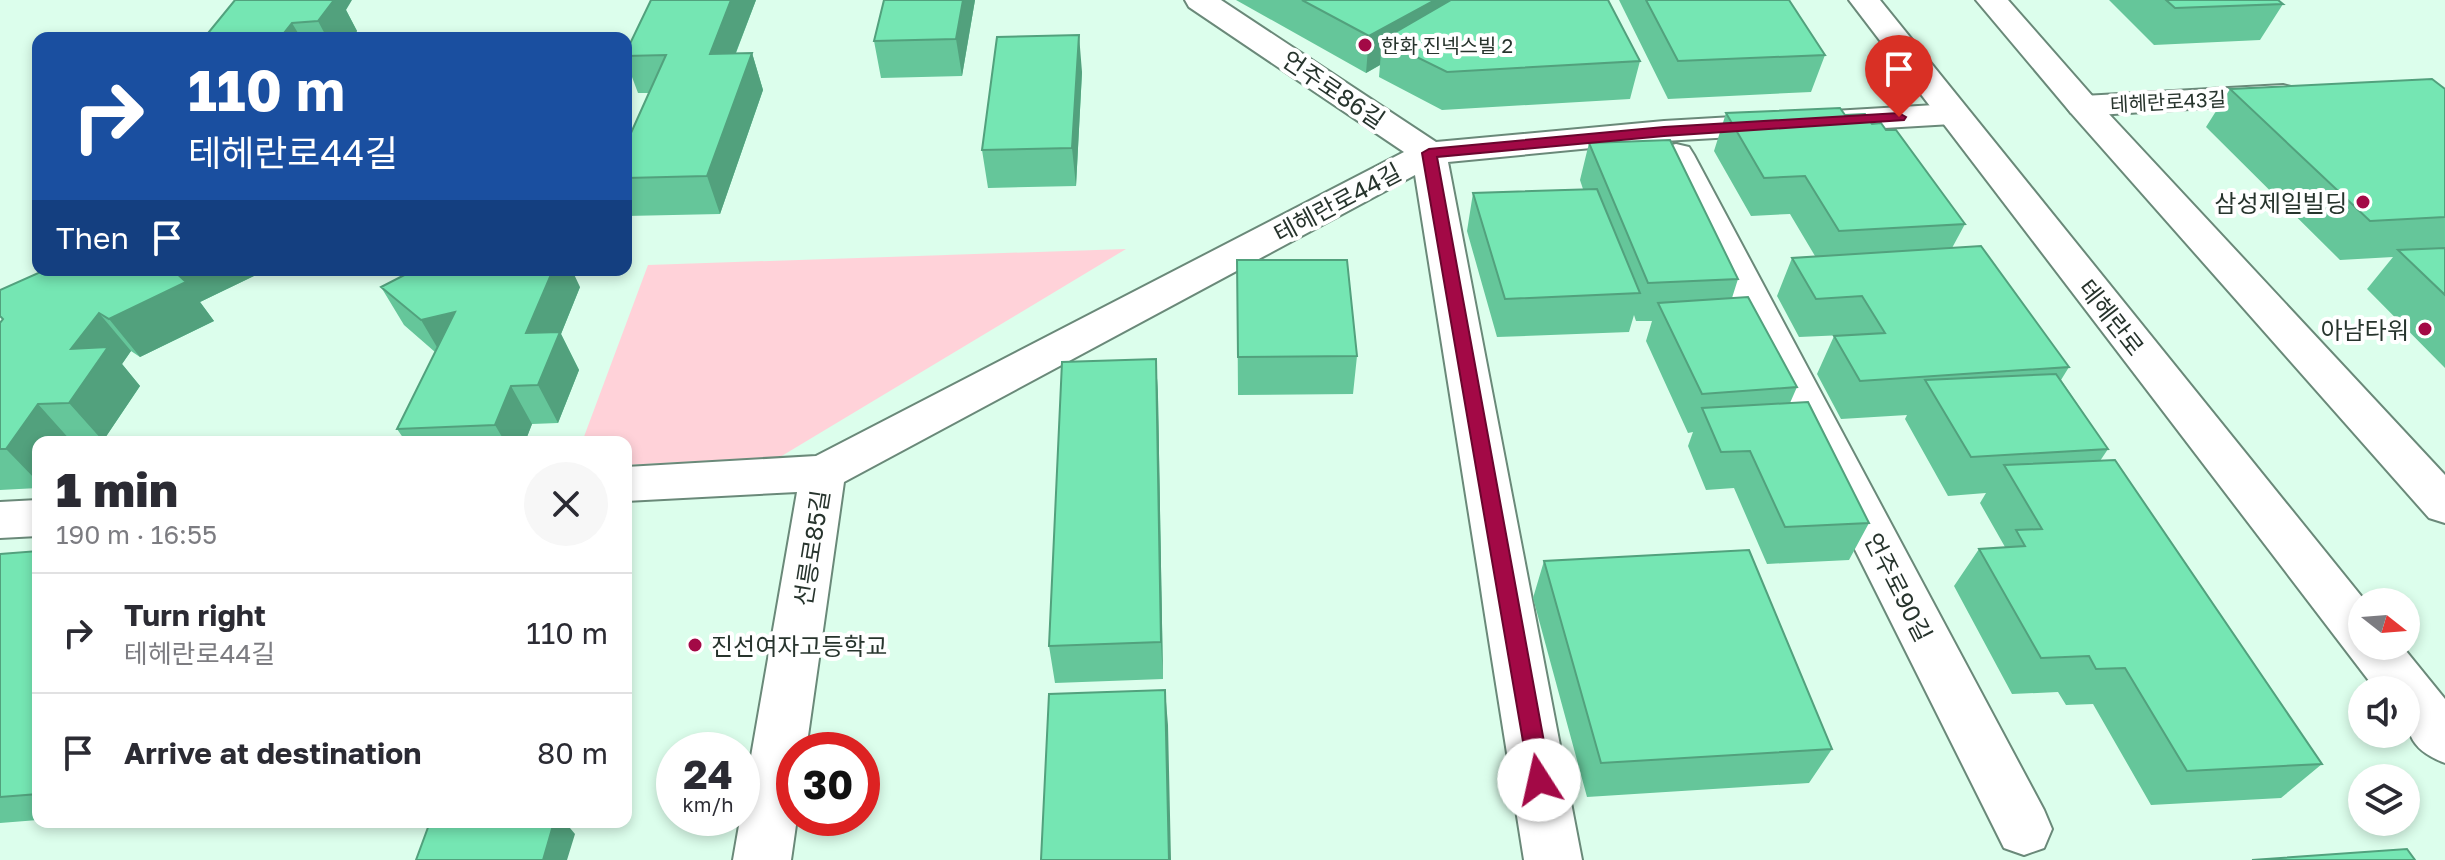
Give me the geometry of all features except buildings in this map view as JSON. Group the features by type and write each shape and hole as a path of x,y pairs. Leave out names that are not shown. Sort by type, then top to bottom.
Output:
{"street":[{"name":"언주로86길","path":"1200,0 1429,153"},
{"name":"테헤란로","path":"1864,0 2348,616"},
{"path":"1991,0 2083,106 2445,505"},
{"name":"테헤란로43길","path":"2083,106 2308,93"},
{"name":"테헤란로44길","path":"823,473 1429,153 1664,131 1952,114"},
{"name":"언주로90길","path":"1664,131 2024,829"},
{"path":"1429,153 1553,860"},
{"path":"632,484 823,473"},
{"name":"선릉로85길","path":"762,860 823,473"},
{"path":"0,520 32,518"},
{"path":"2383,660 2445,739"}],"shaded area":[{"path":"1126,249 780,457 632,465 632,436 584,436 648,265"}],"place":[{"name":"한화 진넥스빌 2","path":"1365,45"},
{"name":"삼성제일빌딩","path":"2363,202"},
{"name":"아남타워","path":"2425,329"},
{"name":"진선여자고등학교","path":"695,645"}],"route":[{"path":"1539,780 1429,153 1664,131 1899,117"}]}
